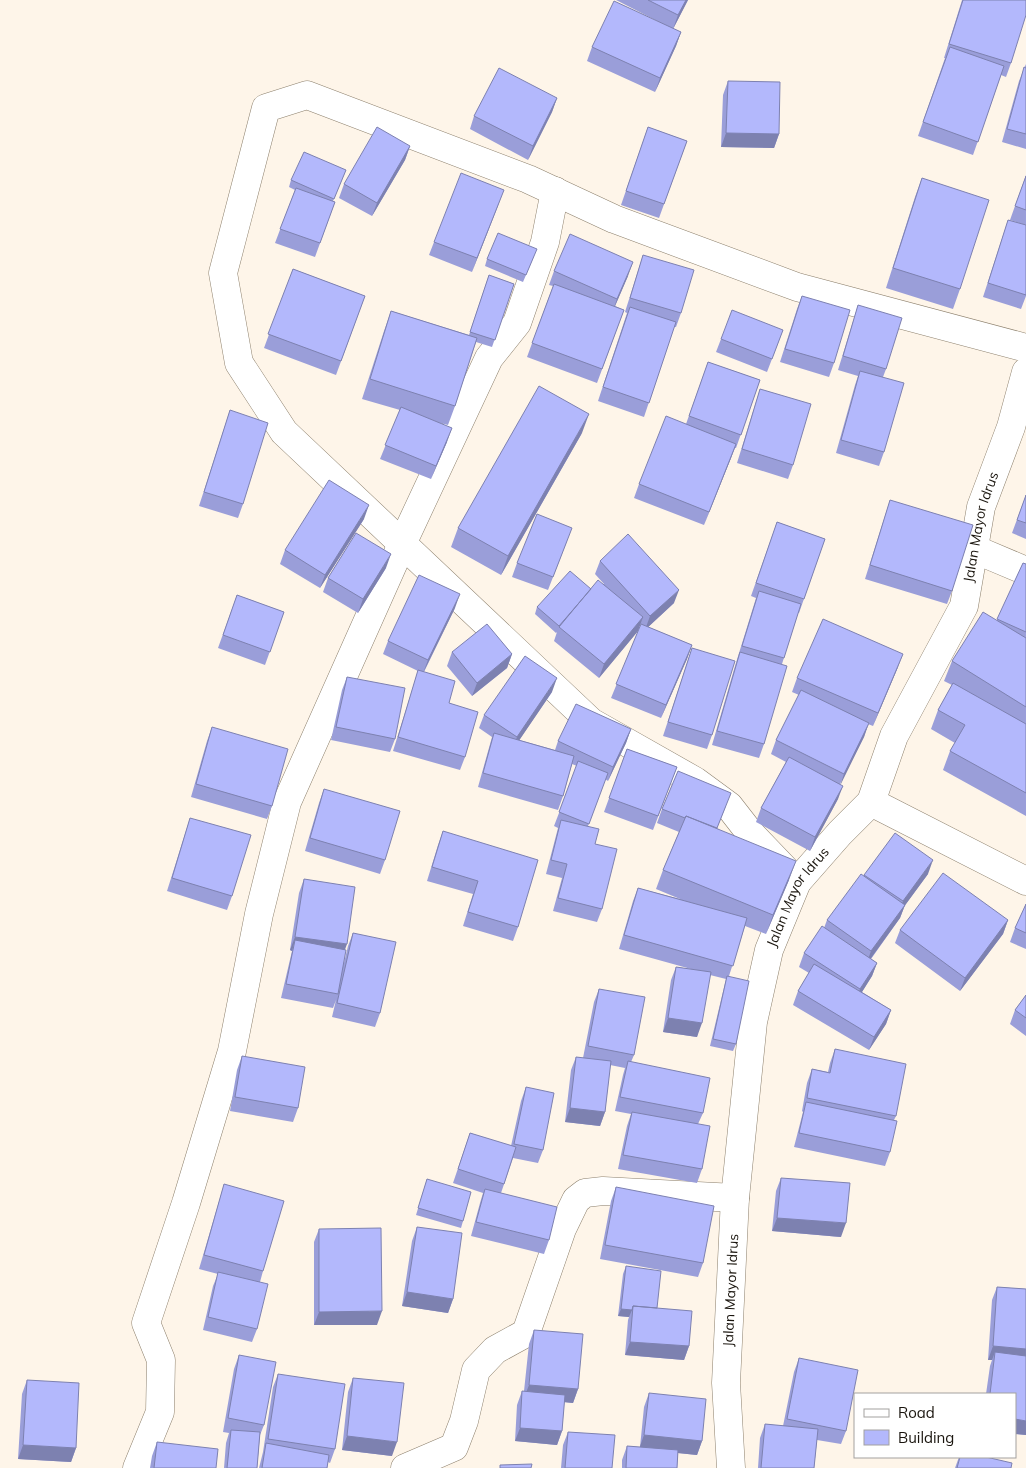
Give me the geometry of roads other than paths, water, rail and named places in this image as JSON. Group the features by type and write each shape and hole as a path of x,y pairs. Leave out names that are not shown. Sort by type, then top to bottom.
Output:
{"street":[{"path":"797,882 750,833 729,806 695,781 591,722 284,432 239,364 222,273 266,108 307,95 528,179 614,219 797,287 1026,348"},
{"path":"137,1468 160,1412 161,1360 146,1323 186,1203 232,1051 259,914 287,802 402,544 489,358 516,323 545,242 555,192"},
{"name":"Jalan Mayor Idrus","path":"731,1468 726,1383 735,1198 753,1022 769,950 797,882 840,833 871,802 894,736 964,606 981,507 1011,427 1026,372"},
{"path":"974,550 1026,571"},
{"path":"871,802 1026,882"},
{"path":"405,1468 454,1447 464,1422 476,1370 495,1350 526,1333 562,1229 576,1200 585,1193 603,1191 735,1198"}]}
